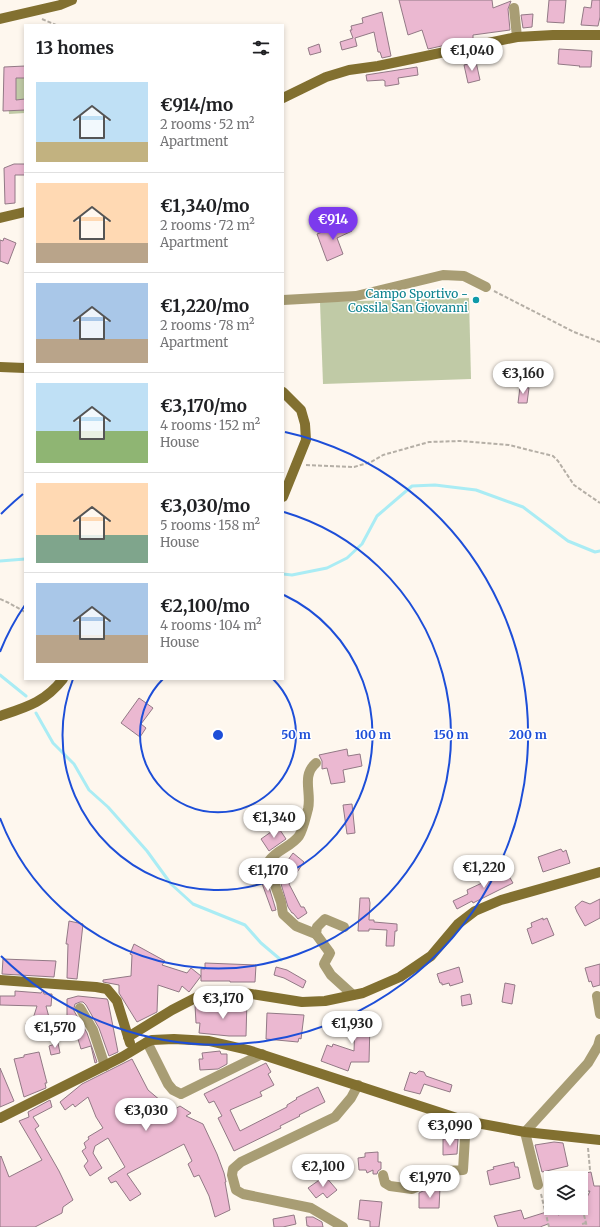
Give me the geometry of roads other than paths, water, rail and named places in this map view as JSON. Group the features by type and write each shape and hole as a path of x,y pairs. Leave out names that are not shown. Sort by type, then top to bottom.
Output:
{"street":[{"path":"0,19 60,5 72,0"},
{"path":"514,8 517,38"},
{"path":"284,98 326,77 349,70 378,66 517,38 552,35 600,35"},
{"path":"0,218 24,212"},
{"path":"284,300 356,296 443,275 464,276 486,287"},
{"path":"0,367 24,368"},
{"path":"284,393 301,410 305,424 306,440 284,494"},
{"path":"0,716 28,707 47,696 62,680"},
{"path":"316,763 308,773 309,807 299,836 273,855 269,861 274,874 275,885 281,902 283,914 296,926 316,934 330,953 324,964 331,975 353,995"},
{"path":"128,1037 172,1010 205,993 239,992 302,1002 325,1001 363,993 400,977 431,956 458,924 475,912 501,900 600,872"},
{"path":"316,934 317,927 325,919 344,927"},
{"path":"0,980 107,989 117,1001 132,1051"},
{"path":"597,996 600,1014"},
{"path":"80,1008 93,1030 105,1066"},
{"path":"0,1118 105,1066 147,1042 152,1040 174,1039 209,1041 248,1050 466,1121 526,1132 600,1140"},
{"path":"526,1132 588,1063 598,1046 600,1039"},
{"path":"147,1042 168,1084 173,1090 181,1094 262,1054"},
{"path":"344,1227 311,1208 243,1194 236,1190 232,1175 233,1169 241,1162 335,1117 351,1098 358,1085"},
{"path":"383,1175 385,1183 390,1186 412,1189 423,1184 434,1175 446,1171 463,1170 466,1121"},
{"path":"526,1132 538,1185"}],"waterway":[{"path":"284,574 292,575 327,568 347,558 362,544 377,516 412,486 435,485 476,490 523,507 568,541 595,552 600,551"},
{"path":"0,561 24,559"},
{"path":"0,675 26,696"},
{"path":"36,713 53,743 74,764 89,790 108,807 147,851 171,884 193,904 245,925 261,943 281,960"}],"place":[{"name":"Campo Sportivo - Cossila San Giovanni","path":"476,300"}]}
